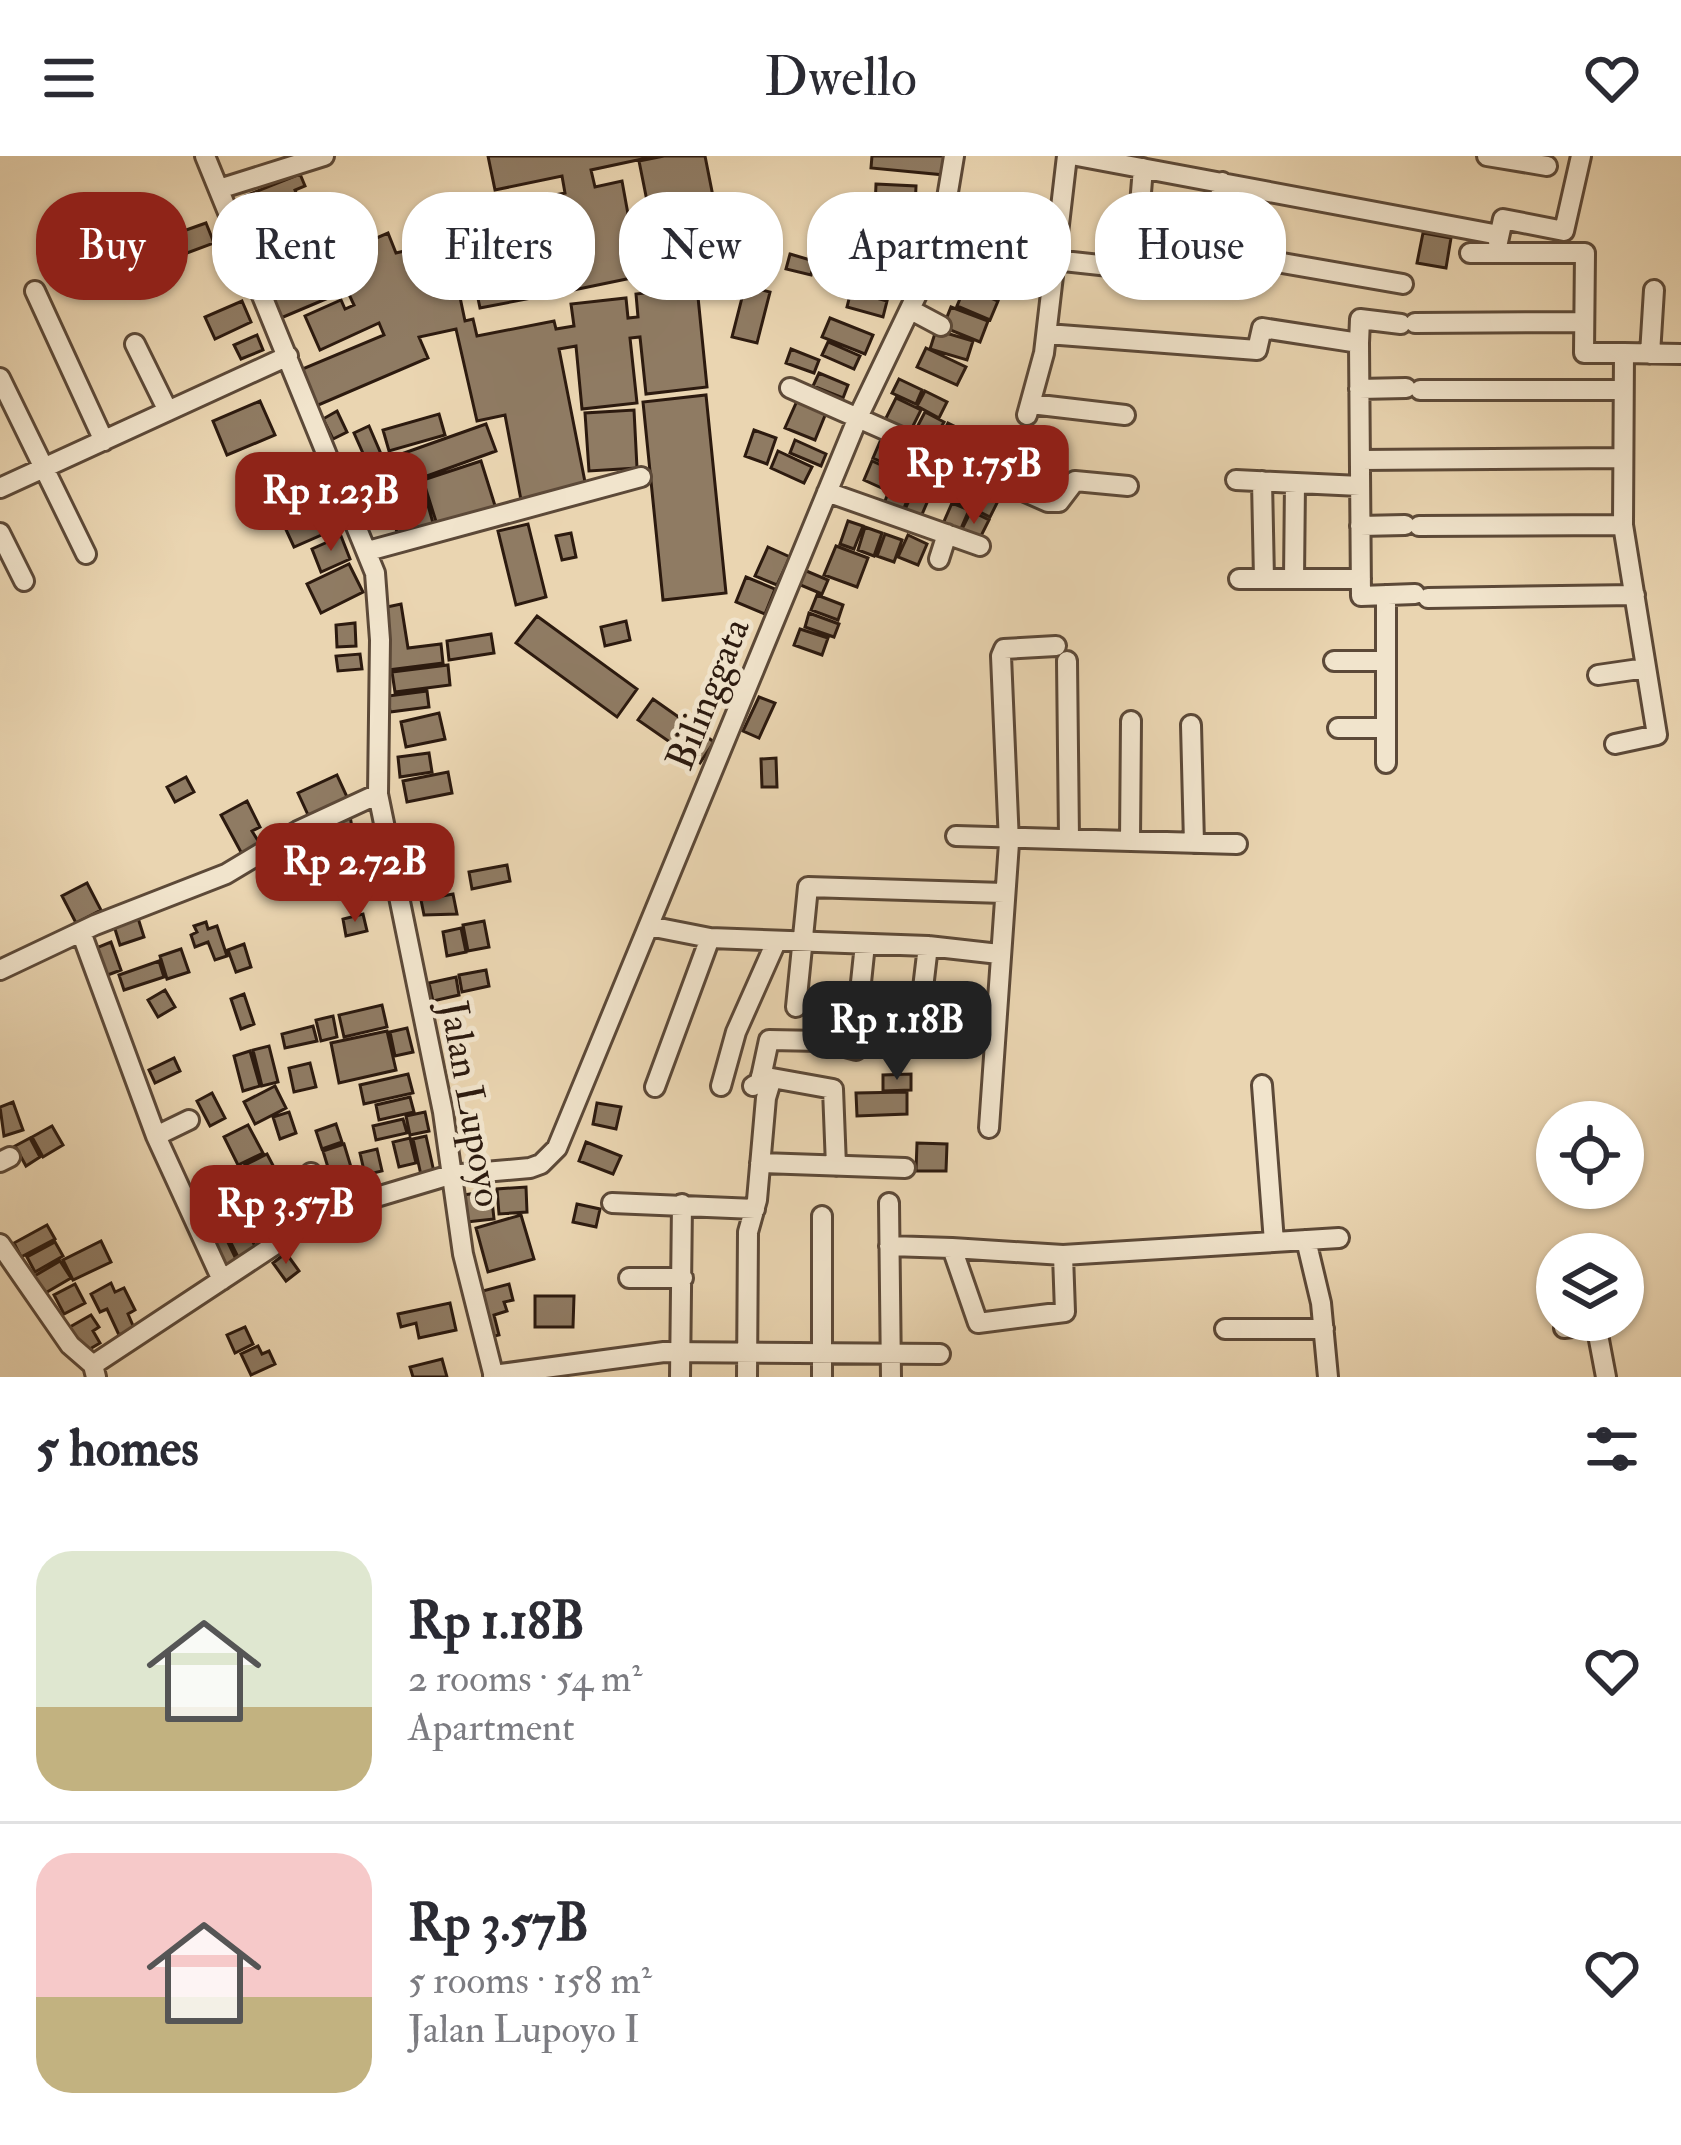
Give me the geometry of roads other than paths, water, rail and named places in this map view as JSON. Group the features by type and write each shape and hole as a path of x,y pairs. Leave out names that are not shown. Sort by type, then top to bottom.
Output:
{"street":[{"name":"Jalan Lupoyo","path":"205,156 221,192"},
{"path":"219,188 324,156"},
{"name":"Bilinggata","path":"948,192 954,156"},
{"path":"1062,192 1067,156"},
{"path":"1559,253 1581,156"},
{"path":"1088,157 1497,244 1585,253 1584,352 1681,354"},
{"path":"1500,157 1547,166"},
{"path":"1142,192 1144,168"},
{"path":"1221,192 1222,182"},
{"path":"1497,244 1503,219 1564,231"},
{"path":"1471,253 1497,244"},
{"path":"1286,264 1403,284"},
{"path":"1651,354 1654,290"},
{"path":"34,291 104,441"},
{"name":"Jalan Lupoyo","path":"265,300 368,550 379,618 378,794 430,1047 463,1254 494,1376"},
{"name":"Bilinggata","path":"93,1373 328,1211 450,1175 530,1168 557,1148 834,495 869,420 927,318 929,300"},
{"path":"1050,300 1039,382 1029,409 1125,415"},
{"path":"1584,322 1360,320 1361,596 1635,595"},
{"path":"1046,334 1257,350 1262,328 1359,343"},
{"path":"135,344 168,410"},
{"path":"1615,744 1657,735 1623,525 1624,353"},
{"path":"0,488 288,356"},
{"path":"0,378 86,554"},
{"path":"790,388 1048,502 1062,500 1076,481 1128,486"},
{"path":"1359,389 1623,390"},
{"path":"1360,460 1621,458"},
{"path":"368,550 641,477"},
{"path":"1236,480 1360,486"},
{"path":"1262,482 1264,579"},
{"path":"1294,579 1295,483"},
{"path":"834,495 980,546"},
{"path":"1360,526 1623,525"},
{"path":"0,532 24,581"},
{"path":"939,559 947,534"},
{"path":"1239,579 1360,579"},
{"path":"1386,595 1386,763"},
{"path":"989,1128 1008,837 1001,656 1012,646 1062,654 1069,838"},
{"path":"1334,662 1386,661"},
{"path":"1598,675 1646,668"},
{"path":"1130,841 1131,721"},
{"path":"1190,725 1194,843"},
{"path":"1338,728 1386,728"},
{"path":"0,970 226,874 298,831 378,794"},
{"path":"956,836 1237,844"},
{"path":"796,1007 805,891 814,884 1004,893"},
{"path":"654,928 710,938 928,946 999,954"},
{"path":"81,932 156,1136 223,1280"},
{"path":"655,1088 710,938"},
{"path":"721,1086 736,1032 776,942"},
{"path":"858,1011 865,944"},
{"path":"919,1022 928,946"},
{"path":"747,1377 748,1232 755,1209 766,1098 762,1080 769,1040 822,1040 856,1050"},
{"path":"762,1080 832,1087 836,1166"},
{"path":"1262,1085 1274,1242"},
{"path":"156,1136 189,1120"},
{"path":"760,1163 904,1168"},
{"path":"311,1173 328,1211"},
{"path":"194,1215 250,1186"},
{"path":"612,1203 755,1209"},
{"path":"889,1203 891,1377"},
{"path":"680,1377 682,1204"},
{"path":"822,1216 822,1377"},
{"path":"889,1246 1063,1255 1339,1238"},
{"path":"1306,1240 1324,1329 1328,1377"},
{"path":"0,1244 93,1373"},
{"path":"952,1248 975,1320 983,1324 1064,1313 1063,1255"},
{"path":"629,1278 683,1279"},
{"path":"1225,1329 1324,1329"},
{"path":"1599,1341 1606,1377"},
{"path":"494,1376 680,1352 940,1354"}]}
